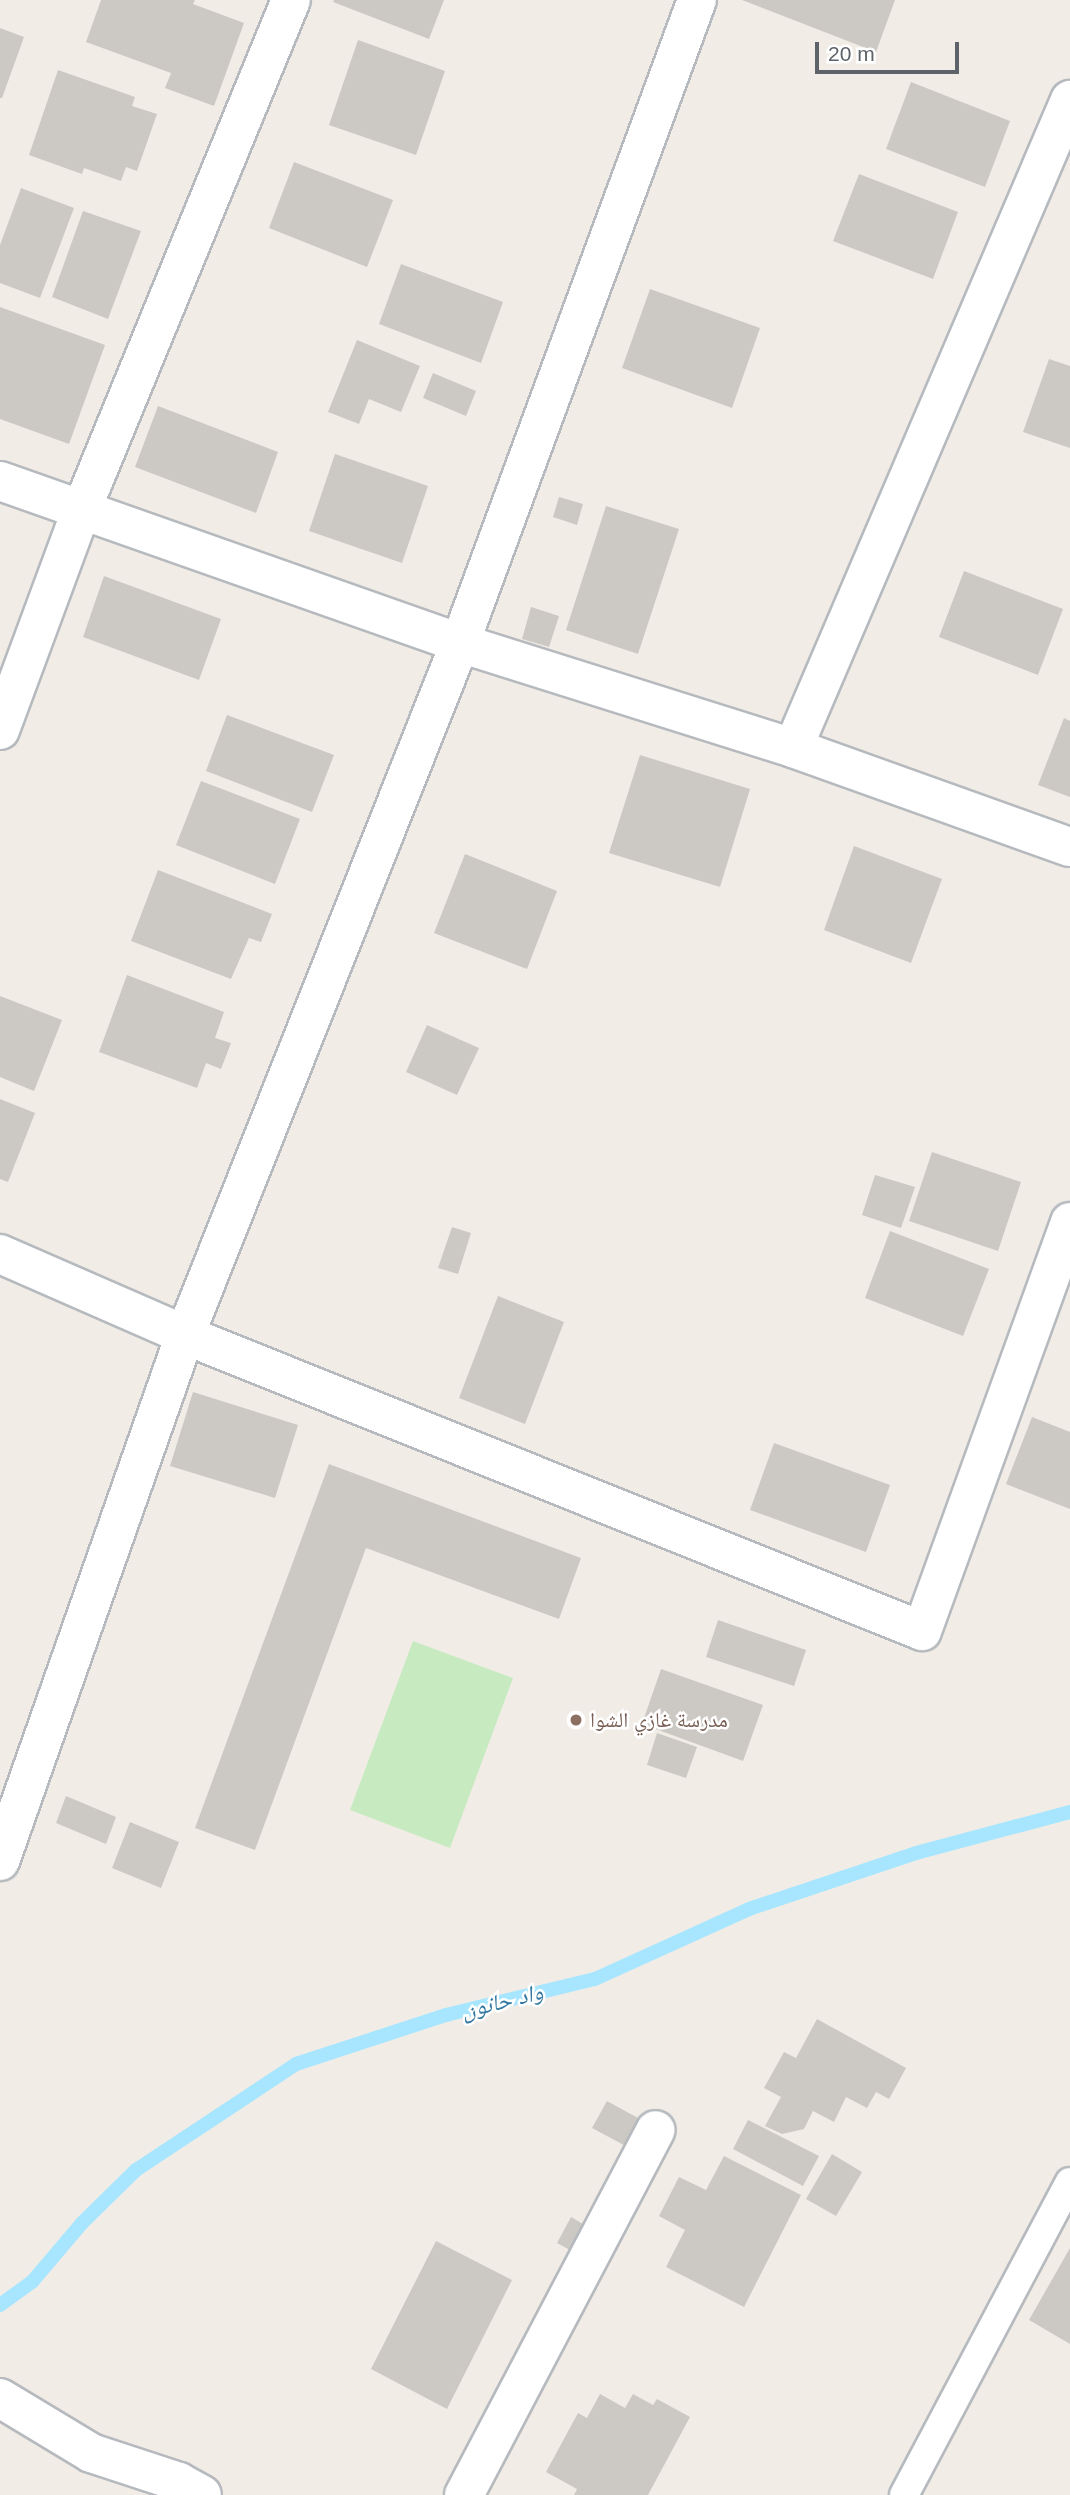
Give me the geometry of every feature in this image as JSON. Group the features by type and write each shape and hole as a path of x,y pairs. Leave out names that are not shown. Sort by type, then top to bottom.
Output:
{"street":[{"path":"0,730 81,511 291,0"},
{"path":"0,1861 185,1335 460,643 697,0"},
{"path":"793,748 1070,100"},
{"path":"0,481 460,643 793,748 1070,847"},
{"path":"0,1254 185,1335 922,1631 1070,1222"},
{"path":"464,2495 656,2130"},
{"path":"6,2402 91,2453 179,2482 202,2495"},
{"path":"91,2453 133,2495"}],"lane":[{"path":"904,2495 1070,2182"}],"green space":[{"path":"413,1641 513,1678 450,1848 350,1810"}],"building":[{"path":"101,0 195,0 193,4 244,23 214,106 165,88 171,73 86,42"},
{"path":"444,0 429,39 333,2"},
{"path":"742,0 895,0 876,52"},
{"path":"0,28 24,37 2,98 0,98"},
{"path":"358,40 445,71 416,155 329,125"},
{"path":"58,70 135,97 132,106 157,114 137,171 126,167 121,181 84,168 82,174 29,155"},
{"path":"911,82 1010,121 985,187 886,149"},
{"path":"294,162 393,200 367,267 269,228"},
{"path":"859,174 958,212 933,279 833,241"},
{"path":"21,188 74,208 40,298 0,283 0,245"},
{"path":"83,211 141,231 108,319 52,297"},
{"path":"401,264 503,302 481,363 379,324"},
{"path":"650,289 760,328 732,408 622,368"},
{"path":"0,307 105,345 69,444 0,419"},
{"path":"357,340 420,366 401,412 369,399 359,424 328,412"},
{"path":"1049,359 1070,366 1070,448 1023,432"},
{"path":"433,373 476,391 466,416 423,398"},
{"path":"158,406 278,452 256,513 135,467"},
{"path":"335,454 428,486 402,563 309,531"},
{"path":"559,497 583,504 577,525 553,517"},
{"path":"606,506 679,529 638,654 566,630"},
{"path":"964,571 1063,609 1038,675 939,637"},
{"path":"104,576 221,619 199,680 83,637"},
{"path":"531,607 559,616 549,647 522,639"},
{"path":"227,715 334,755 312,812 206,771"},
{"path":"1064,718 1070,721 1070,797 1038,785"},
{"path":"640,755 750,789 720,887 609,853"},
{"path":"201,781 300,819 275,884 176,845"},
{"path":"854,846 942,879 911,963 824,930"},
{"path":"465,854 557,891 527,969 434,933"},
{"path":"158,870 272,914 261,942 249,938 231,979 131,941"},
{"path":"127,975 224,1012 215,1038 231,1043 221,1069 206,1063 197,1088 99,1052"},
{"path":"0,996 62,1020 34,1091 0,1077"},
{"path":"427,1025 479,1048 457,1095 406,1072"},
{"path":"0,1099 35,1113 8,1182 0,1179"},
{"path":"932,1152 1021,1182 998,1251 909,1221"},
{"path":"875,1175 915,1187 901,1228 862,1215"},
{"path":"452,1227 471,1233 458,1274 438,1268"},
{"path":"890,1231 989,1269 963,1336 865,1298"},
{"path":"498,1296 564,1322 525,1424 459,1398"},
{"path":"193,1392 298,1425 275,1498 170,1466"},
{"path":"1032,1417 1070,1432 1070,1509 1006,1484"},
{"path":"774,1443 890,1485 866,1552 750,1510"},
{"path":"329,1464 581,1558 559,1619 366,1548 255,1850 195,1828"},
{"path":"718,1620 806,1650 794,1686 706,1657"},
{"path":"661,1669 763,1705 743,1761 642,1724"},
{"path":"657,1733 697,1747 686,1778 647,1765"},
{"path":"66,1796 116,1817 106,1844 56,1823"},
{"path":"130,1822 179,1842 161,1888 112,1868"},
{"path":"817,2019 906,2068 889,2099 876,2092 867,2108 846,2097 834,2122 813,2111 804,2129 782,2134 765,2126 781,2097 764,2088 784,2052 796,2058"},
{"path":"607,2101 649,2124 635,2151 592,2128"},
{"path":"748,2120 819,2156 803,2186 733,2149"},
{"path":"832,2154 862,2172 836,2216 806,2199"},
{"path":"724,2156 801,2195 744,2307 666,2267 685,2230 659,2216 679,2177 706,2190"},
{"path":"571,2217 593,2230 579,2255 557,2243"},
{"path":"436,2241 512,2280 447,2409 371,2369"},
{"path":"1070,2248 1070,2344 1029,2320"},
{"path":"600,2394 625,2408 633,2394 653,2405 657,2399 690,2417 648,2495 574,2495 577,2489 546,2472 578,2413 587,2418"}],"waterway":[{"name":"واد حانون","path":"0,2305 32,2282 82,2223 136,2170 296,2064 446,2015 595,1979 749,1909 916,1853 1070,1812"}],"place":[{"name":"مدرسة غازي الشوا","path":"576,1720"}]}
